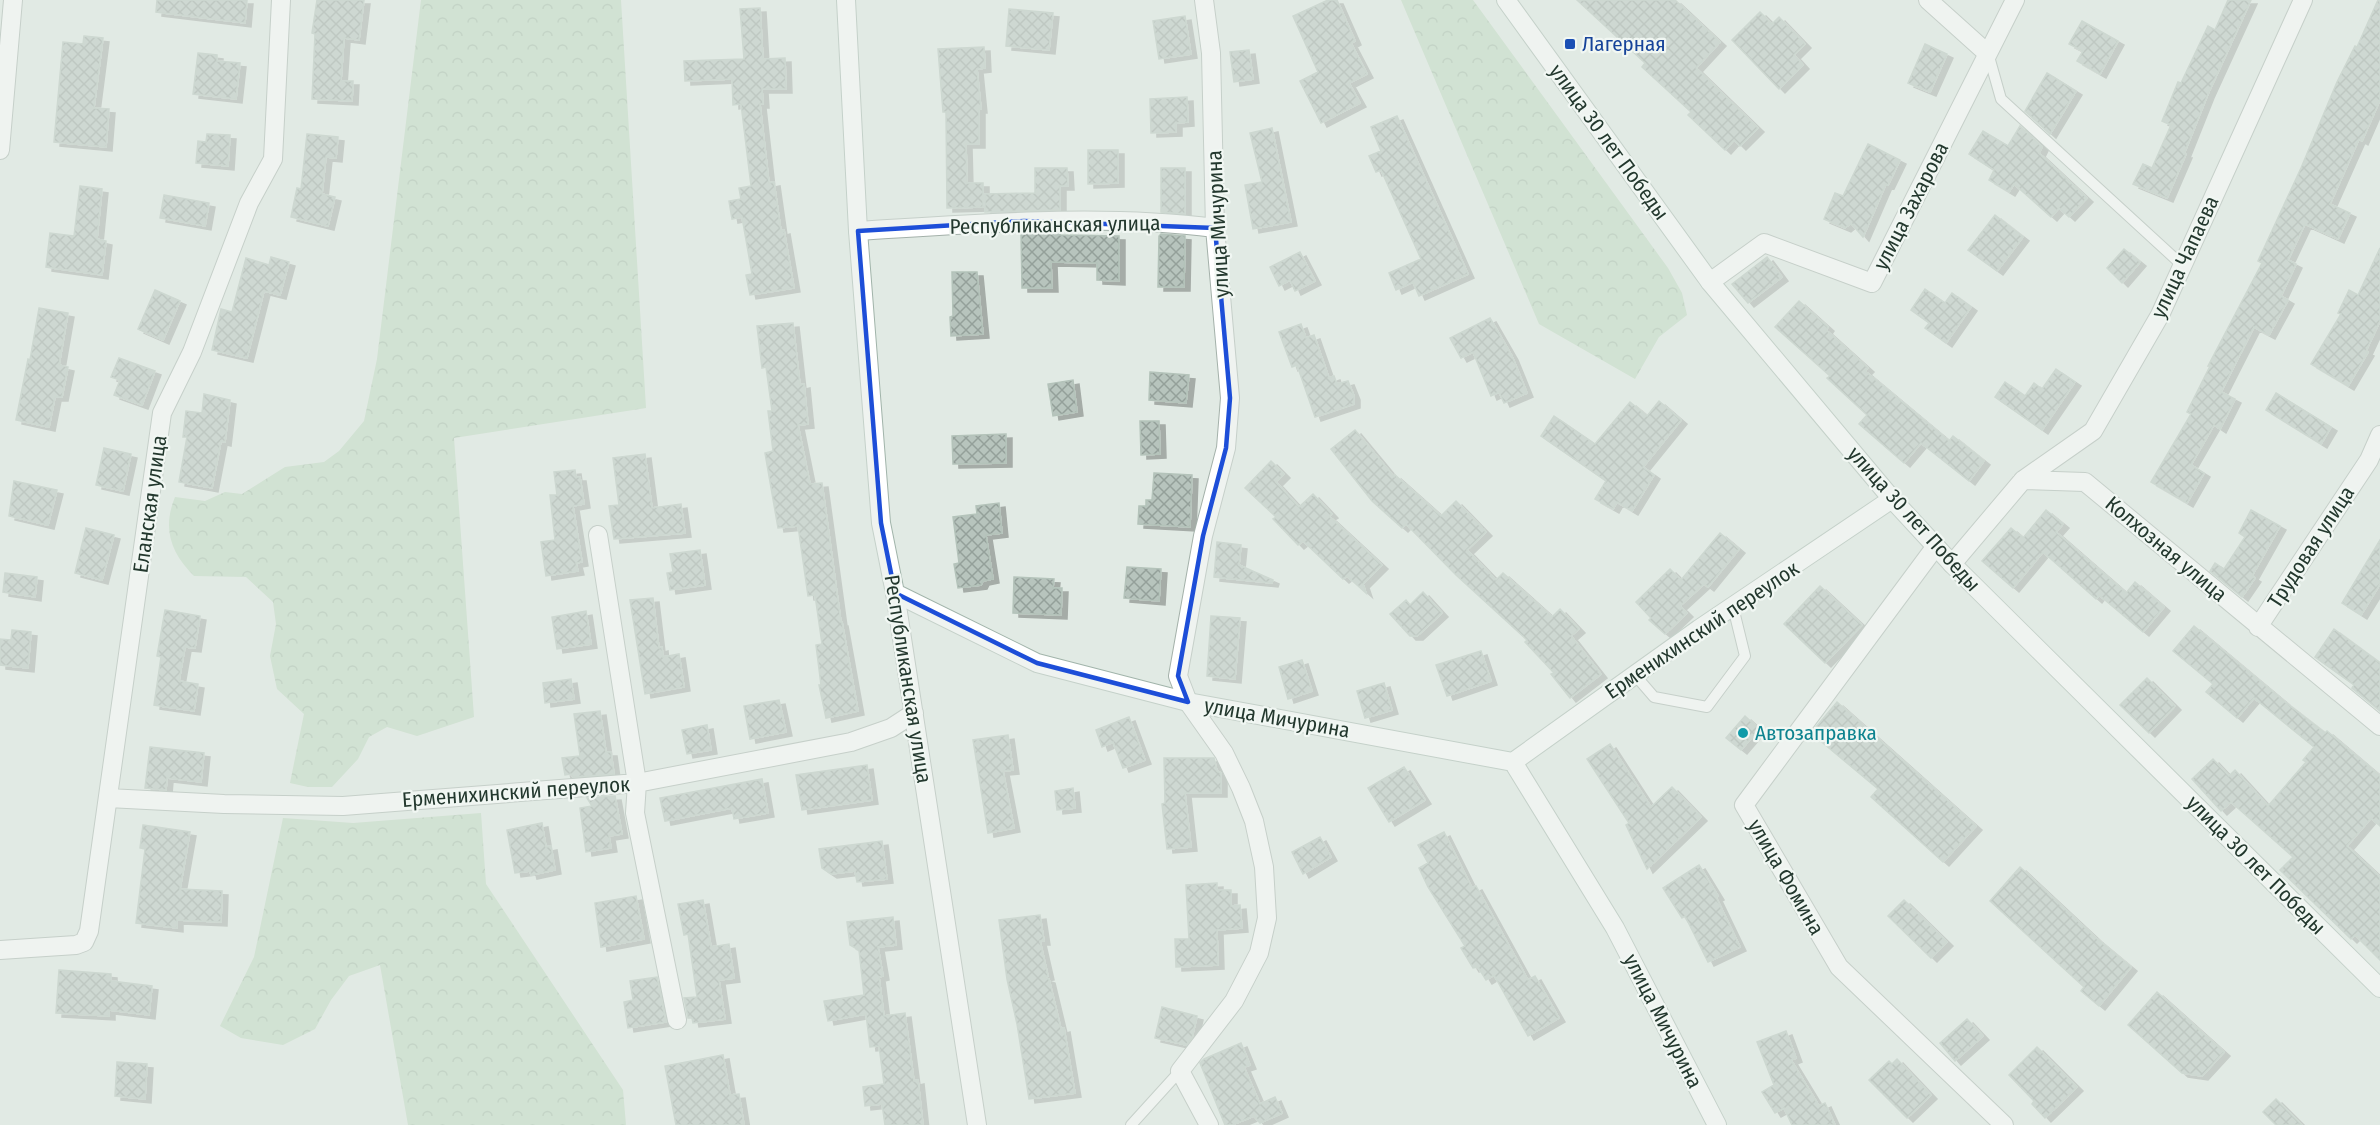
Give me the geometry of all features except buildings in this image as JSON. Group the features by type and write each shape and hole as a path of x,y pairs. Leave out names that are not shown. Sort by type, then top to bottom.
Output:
{"street":[{"path":"0,150 13,0"},
{"name":"Еланская улица","path":"0,950 58,948 84,942 91,921 162,413 192,352 249,203 273,159 281,0"},
{"name":"Республиканская улица","path":"846,0 858,231 881,523 895,593 914,713 976,1125"},
{"name":"улица Мичурина","path":"1204,0 1211,52 1215,228 1230,398 1226,448 1203,536 1178,676 1188,702 1513,762 1615,928 1717,1125"},
{"name":"улица 30 лет Победы","path":"1506,0 1710,282 1892,499 1952,564 2380,988"},
{"path":"1928,0 1988,53"},
{"name":"улица Захарова","path":"1710,282 1764,243 1872,283 2015,0"},
{"name":"улица Чапаева","path":"2023,480 2093,431 2160,315 2303,0"},
{"name":"Республиканская улица","path":"858,231 1024,221 1179,224 1215,228"},
{"name":"Трудовая улица","path":"2258,627 2374,463 2380,435"},
{"path":"1952,564 2023,480"},
{"name":"Колхозная улица","path":"2023,480 2085,482 2380,726"},
{"name":"Ерменихинский переулок","path":"1513,762 1635,675 1892,499"},
{"path":"598,535 637,783 635,813 677,1020"},
{"name":"улица Фомина","path":"1935,546 1744,805 1839,968 2004,1125"},
{"path":"895,593 1037,663 1188,702 1224,753 1254,821 1264,867 1267,918 1259,953 1234,1001 1180,1071 1209,1125"},
{"name":"Ерменихинский переулок","path":"108,798 224,804 343,806 637,783 851,742 891,728 914,713"}],"lane":[{"path":"1988,53 2001,99 2182,265"},
{"path":"1635,675 1654,697 1707,707 1744,656 1733,608"},
{"path":"1131,1125 1180,1071"}],"highlighted area":[{"path":"1024,221 1215,228 1230,398 1226,448 1203,536 1178,676 1188,702 1037,663 895,593 881,523 858,231"}],"green space":[{"path":"421,0 621,0 646,408 454,438 474,717 417,736 387,727 369,737 358,759 332,787 308,787 290,783 304,714 277,689 270,656 276,624 273,602 246,577 194,576 174,549 169,520 175,497 205,501 225,492 242,494 285,467 324,462 339,451 364,421 377,359"},
{"path":"1401,0 1473,0 1668,268 1682,293 1687,315 1659,337 1635,379 1539,324"},
{"path":"481,813 486,884 623,1090 626,1125 408,1125 380,965 349,976 331,1000 315,1029 283,1045 241,1038 220,1026 254,957 283,818 353,823"}],"place":[{"name":"Лагерная","path":"1570,44"},
{"name":"Автозаправка","path":"1743,733"}]}
